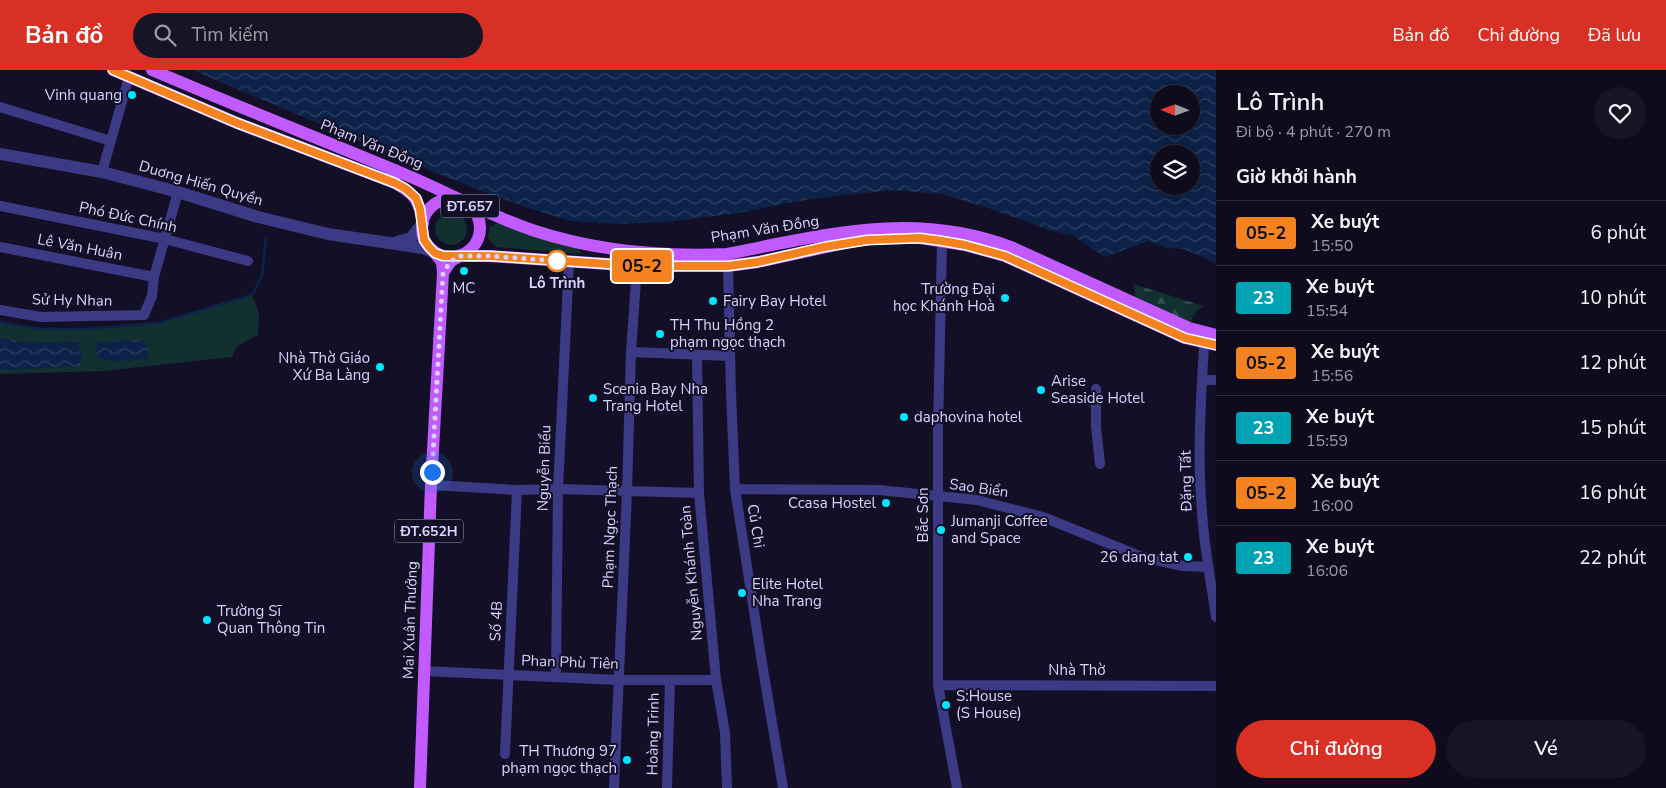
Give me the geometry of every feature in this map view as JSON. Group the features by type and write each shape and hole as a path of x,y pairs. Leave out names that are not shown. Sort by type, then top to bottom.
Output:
{"main road":[{"name":"Phạm Văn Đồng","path":"113,70 237,123 395,183 406,189 416,198 422,223"},
{"name":"Phạm Văn Đồng","path":"152,70 248,112 405,175 462,202 532,230 577,243 638,253 758,262 824,247 871,239 920,238 942,235 965,245 1005,256 1185,338 1211,339"},
{"name":"ĐT.657","path":"454,199 462,202 470,206 476,213 479,221 480,229 474,246 468,252 452,258 435,253 424,240 422,223 431,208 438,203 454,199"},
{"name":"Mai Xuân Thưởng","path":"420,788 431,485 443,273 442,262 435,253"},
{"name":"Phạm Văn Đồng","path":"460,256 490,256 637,266 727,260"},
{"path":"443,273 451,261 460,256"}],"street":[{"path":"102,172 129,77"},
{"path":"0,107 111,142"},
{"name":"Duơng Hiến Quyền","path":"0,154 102,172 178,192 250,215 328,234 392,242 423,248 435,253"},
{"path":"154,277 178,192"},
{"name":"Phó Đức Chính","path":"0,206 165,239 248,261"},
{"name":"Duơng Hiến Quyền","path":"392,242 411,238 422,223"},
{"name":"Bắc Sơn","path":"942,235 938,498 938,684 957,788"},
{"name":"Lê Văn Huân","path":"0,247 154,277"},
{"name":"Củ Chi","path":"727,260 735,488 762,663 784,788"},
{"name":"Nguyễn Biểu","path":"556,676 558,489 568,262"},
{"name":"Phạm Ngọc Thạch","path":"614,788 631,352 637,266"},
{"name":"Sử Hy Nhan","path":"0,310 41,317 144,315 152,296 154,277"},
{"name":"Đặng Tất","path":"1211,339 1202,380 1200,427 1201,490 1208,567 1216,618"},
{"path":"631,352 730,356"},
{"name":"Nguyễn Khánh Toàn","path":"697,355 699,493 716,680 725,733 727,788"},
{"path":"1202,380 1216,380"},
{"path":"1096,389 1096,427 1100,464"},
{"path":"431,485 517,490 558,489 699,493"},
{"name":"Sao Biển","path":"735,488 878,490 938,498 977,500 1043,516 1142,557 1183,566 1208,567"},
{"name":"Số 4B","path":"505,754 517,490"},
{"name":"Phan Phù Tiên","path":"424,671 619,680 716,680"},
{"name":"Hoàng Trinh","path":"667,788 670,680"},
{"name":"Nhà Thờ","path":"938,684 1216,686"}],"green space":[{"path":"451,213 457,214 462,218 466,223 466,235 462,240 457,244 451,245 445,244 440,240 436,235 435,229 436,223 440,218 445,214"},
{"path":"499,222 546,240 580,249 581,252 579,254 496,247 488,238 490,227"},
{"path":"1134,284 1203,306 1194,314 1190,324 1135,300"},
{"path":"252,295 259,313 258,335 237,346 232,357 103,371 0,374 0,368 10,370 44,367 78,340 49,343 0,338 0,322 41,329 84,329 158,323"}],"water":[{"path":"192,70 1216,70 1216,264 1183,249 1167,248 1148,241 1105,257 1072,235 1052,231 985,207 941,194 892,190 810,199 738,213 666,222 618,224 570,221 525,207 448,178"},
{"path":"0,338 49,343 78,340 82,358 80,366 10,370 0,368"},
{"path":"142,339 149,350 147,359 113,362 98,358 96,343"}],"waterway":[{"path":"0,322 41,329 84,329 158,323 252,295 262,276 266,237"}],"bus line":[{"name":"05-2","path":"113,70 237,123 395,183 406,189 416,198 420,209 424,240 435,253 443,256 452,258 460,256 490,256 637,266 707,267 758,262 854,241 879,238 920,238 965,245 1005,256 1185,338 1204,344 1216,345"}],"place":[{"name":"Vinh quang","path":"132,95"},
{"name":"Lô Trình","path":"557,261"},
{"name":"MC","path":"464,271"},
{"name":"Trường Đại học Khánh Hoà","path":"1005,298"},
{"name":"Fairy Bay Hotel","path":"713,301"},
{"name":"TH Thu Hồng 2 phạm ngọc thạch","path":"660,334"},
{"name":"Nhà Thờ Giáo Xứ Ba Làng","path":"380,367"},
{"name":"Arise Seaside Hotel","path":"1041,390"},
{"name":"Scenia Bay Nha Trang Hotel","path":"593,398"},
{"name":"daphovina hotel","path":"904,417"},
{"name":"Ccasa Hostel","path":"886,503"},
{"name":"Jumanji Coffee and Space","path":"941,530"},
{"name":"26 dang tat","path":"1188,557"},
{"name":"Elite Hotel Nha Trang","path":"742,593"},
{"name":"Trường Sĩ Quan Thông Tin","path":"207,620"},
{"name":"S:House (S House)","path":"946,705"},
{"name":"TH Thương 97 phạm ngọc thạch","path":"627,760"}],"route":[{"path":"432,472 443,273 447,266 451,261 460,256 490,256 557,261"}]}
